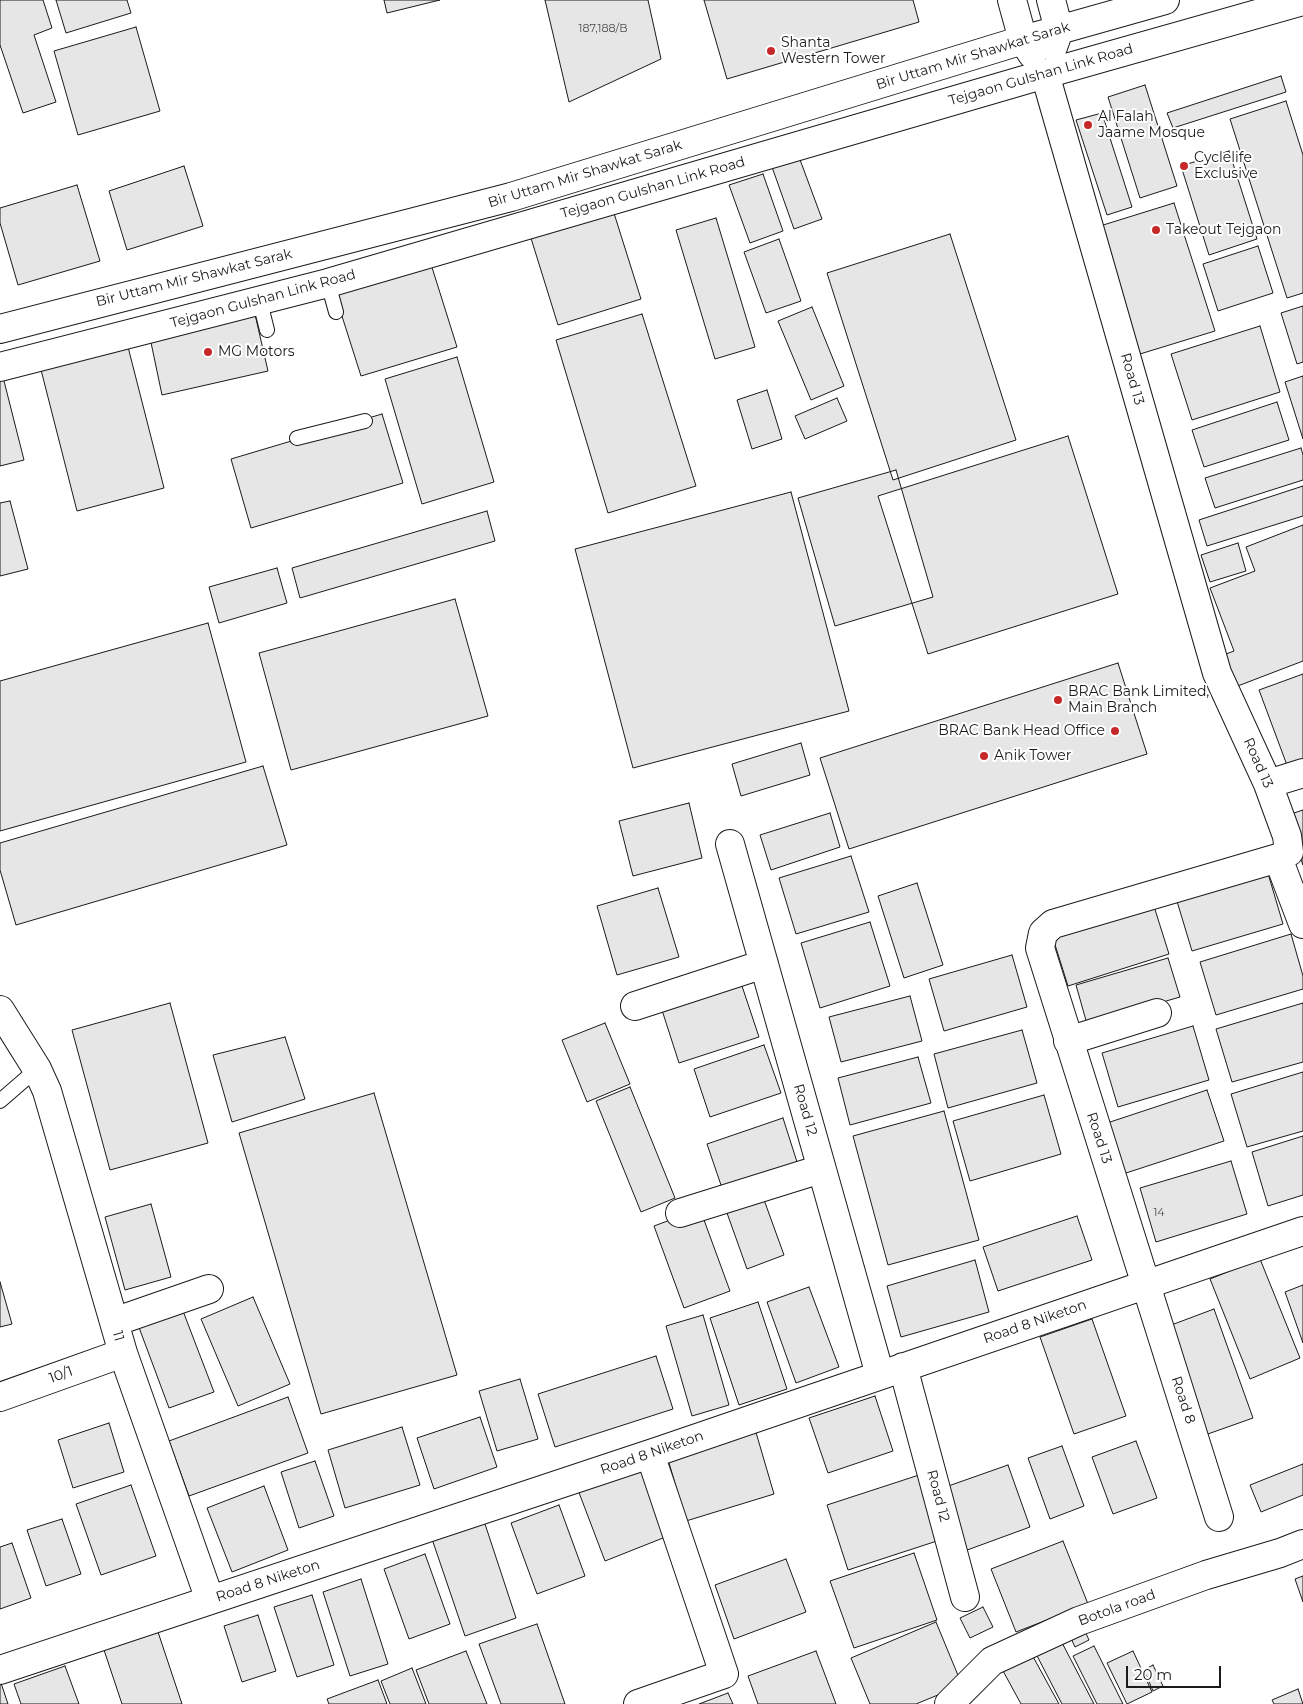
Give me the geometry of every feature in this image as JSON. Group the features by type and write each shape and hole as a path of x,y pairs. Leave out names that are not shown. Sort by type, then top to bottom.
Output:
{"street":[{"name":"Road 13","path":"1012,0 1022,40 1044,74 1217,673 1268,784 1287,836 1289,852 1278,858 1053,924 1043,933 1040,948 1146,1284"},
{"path":"1044,74 1059,30 1051,0"},
{"name":"Bir Uttam Mir Shawkat Sarak","path":"0,329 511,197 1022,40 1166,0"},
{"name":"Tejgaon Gulshan Link Road","path":"0,367 260,302 328,283 1044,74 1303,1"},
{"path":"1268,784 1303,773"},
{"name":"Road 12","path":"730,844 822,1169 892,1371 965,1597"},
{"path":"1278,858 1303,924"},
{"path":"635,1006 764,964"},
{"name":"11","path":"0,1010 37,1069 47,1091 123,1352 210,1600"},
{"path":"1068,1041 1157,1013"},
{"path":"680,1212 822,1169"},
{"name":"Road 8 Niketon","path":"0,1670 650,1454 1300,1232"},
{"name":"Road 8","path":"1146,1284 1219,1517"},
{"path":"114,1322 209,1289"},
{"name":"10/1","path":"0,1397 123,1352"},
{"path":"638,1704 724,1674 650,1454"},
{"name":"Botola road","path":"949,1704 992,1661 1079,1621 1206,1575 1280,1553 1303,1544"}],"lane":[{"path":"328,283 336,312"},
{"path":"260,302 267,330"},
{"path":"297,438 365,421"},
{"path":"0,1101 37,1069"}],"building":[{"path":"0,0 43,0 52,28 34,35 56,102 23,113 0,45"},
{"path":"56,0 127,0 131,13 66,33"},
{"path":"384,0 440,0 387,13"},
{"path":"545,0 648,0 661,59 569,102"},
{"name":"Shanta Western Tower","path":"704,0 913,0 919,22 727,79"},
{"path":"136,27 160,111 78,135 54,51"},
{"path":"1281,76 1286,92 1173,128 1167,113"},
{"path":"1145,85 1177,186 1140,198 1108,97"},
{"path":"1286,101 1303,155 1303,293 1287,298 1230,119"},
{"path":"1102,113 1132,207 1107,215 1076,120"},
{"path":"1229,151 1257,239 1209,255 1181,166"},
{"path":"799,157 822,219 794,229 772,167"},
{"path":"184,166 203,226 127,250 109,191"},
{"path":"763,174 783,231 750,243 729,185"},
{"path":"77,185 100,261 18,285 0,223 0,208"},
{"path":"1174,203 1215,331 1140,354 1100,226"},
{"path":"613,210 641,299 558,325 530,235"},
{"path":"716,218 755,347 715,359 676,230"},
{"path":"950,234 1016,440 893,480 827,273"},
{"path":"779,239 801,301 766,313 744,252"},
{"path":"1258,246 1273,293 1218,311 1203,264"},
{"path":"430,261 457,347 361,376 334,291"},
{"path":"1303,306 1303,362 1297,364 1281,313"},
{"path":"812,307 844,386 811,400 778,321"},
{"name":"MG Motors","path":"254,310 268,371 162,395 149,333"},
{"path":"642,314 696,486 608,513 556,340"},
{"path":"1260,326 1280,392 1192,420 1171,354"},
{"path":"126,339 164,488 77,511 39,362"},
{"path":"457,357 494,482 422,504 385,379"},
{"path":"1303,376 1303,439 1285,382"},
{"path":"3,377 24,460 0,466 0,378"},
{"path":"767,390 782,439 752,449 737,400"},
{"path":"837,398 847,421 805,439 795,416"},
{"path":"1277,402 1289,440 1204,467 1192,430"},
{"path":"382,414 403,483 251,528 231,459"},
{"path":"1068,436 1118,594 928,654 878,496"},
{"path":"1301,448 1303,455 1303,480 1215,508 1205,478"},
{"path":"896,470 933,597 835,626 798,498"},
{"path":"1303,486 1303,516 1207,546 1199,520"},
{"path":"791,492 849,711 633,768 575,549"},
{"path":"10,501 28,569 0,576 0,503"},
{"path":"487,511 495,541 300,598 292,568"},
{"path":"1303,525 1303,661 1222,692 1210,660 1234,651 1210,588 1255,571 1246,547"},
{"path":"1238,543 1246,571 1210,582 1201,555"},
{"path":"277,568 287,603 219,623 209,587"},
{"path":"455,599 488,716 291,770 259,653"},
{"path":"208,623 246,762 0,831 0,681"},
{"name":"Anik Tower","path":"1118,663 1147,754 849,849 820,758"},
{"path":"1303,674 1303,771 1291,776 1259,690"},
{"path":"801,743 810,775 741,796 732,764"},
{"path":"263,766 287,845 16,925 0,870 0,843"},
{"path":"689,803 702,858 633,876 619,821"},
{"path":"1303,810 1303,865 1285,816"},
{"path":"830,813 840,847 771,870 760,835"},
{"path":"851,856 869,912 796,934 779,878"},
{"path":"1267,870 1283,924 1192,951 1176,898"},
{"path":"917,883 943,965 904,978 878,896"},
{"path":"658,888 679,957 617,975 597,906"},
{"path":"1152,900 1169,954 1068,986 1051,932"},
{"path":"870,922 890,986 820,1008 801,943"},
{"path":"1291,934 1303,976 1303,989 1216,1015 1200,962"},
{"path":"1012,955 1027,1007 944,1031 929,979"},
{"path":"1168,958 1180,997 1087,1024 1076,985"},
{"path":"740,980 759,1037 679,1063 661,1007"},
{"path":"910,996 922,1041 841,1062 829,1017"},
{"path":"170,1003 208,1143 110,1170 72,1030"},
{"path":"1303,1003 1303,1062 1232,1082 1216,1029"},
{"path":"605,1023 630,1084 587,1102 562,1040"},
{"path":"1193,1026 1209,1080 1118,1107 1102,1053"},
{"path":"1022,1030 1037,1083 948,1108 934,1054"},
{"path":"285,1037 305,1099 232,1122 213,1055"},
{"path":"764,1045 781,1093 710,1117 694,1069"},
{"path":"918,1057 931,1103 850,1125 838,1078"},
{"path":"1303,1072 1303,1131 1247,1147 1231,1094"},
{"path":"630,1087 675,1198 641,1212 596,1101"},
{"path":"1207,1090 1224,1141 1123,1174 1107,1123"},
{"path":"374,1093 457,1375 321,1414 239,1133"},
{"path":"1044,1095 1061,1154 970,1181 953,1121"},
{"path":"944,1111 979,1240 888,1265 853,1136"},
{"path":"783,1118 797,1162 722,1188 707,1144"},
{"path":"1303,1136 1303,1195 1268,1206 1252,1152"},
{"path":"1231,1161 1247,1214 1156,1242 1140,1188"},
{"path":"759,1186 784,1255 747,1269 722,1199"},
{"path":"151,1204 171,1277 125,1290 105,1217"},
{"path":"700,1209 730,1291 684,1308 654,1226"},
{"path":"1077,1216 1092,1260 998,1291 983,1247"},
{"path":"1260,1259 1300,1358 1250,1379 1210,1279"},
{"path":"975,1260 989,1312 901,1337 887,1286"},
{"path":"0,1282 12,1324 0,1327"},
{"path":"1303,1285 1303,1343 1285,1292"},
{"path":"809,1287 839,1367 796,1383 767,1302"},
{"path":"253,1297 290,1384 238,1406 201,1319"},
{"path":"178,1298 214,1392 169,1408 134,1314"},
{"path":"758,1302 787,1389 739,1405 710,1318"},
{"path":"1214,1309 1253,1418 1205,1435 1166,1327"},
{"path":"703,1315 729,1405 692,1416 666,1326"},
{"path":"1092,1319 1126,1416 1074,1434 1040,1337"},
{"path":"656,1356 673,1409 555,1447 538,1394"},
{"path":"520,1379 538,1439 497,1451 479,1391"},
{"path":"875,1396 893,1451 828,1473 809,1418"},
{"path":"288,1397 308,1453 189,1496 169,1441"},
{"path":"480,1417 497,1467 434,1489 417,1438"},
{"path":"109,1423 124,1472 73,1488 58,1440"},
{"path":"402,1427 420,1485 345,1508 328,1450"},
{"path":"755,1429 774,1494 686,1521 667,1456"},
{"path":"1136,1441 1157,1498 1113,1514 1092,1457"},
{"path":"1062,1446 1084,1506 1050,1519 1028,1458"},
{"path":"315,1461 334,1516 299,1528 281,1472"},
{"path":"1303,1464 1303,1495 1261,1512 1250,1485"},
{"path":"640,1465 668,1536 605,1561 578,1490"},
{"path":"1008,1465 1030,1527 959,1553 937,1490"},
{"path":"919,1475 940,1540 848,1570 827,1505"},
{"path":"131,1485 156,1556 101,1575 76,1504"},
{"path":"264,1486 288,1550 232,1572 207,1508"},
{"path":"559,1505 585,1576 537,1594 511,1523"},
{"path":"62,1519 81,1574 46,1586 27,1530"},
{"path":"484,1521 516,1618 465,1636 432,1539"},
{"path":"1063,1541 1088,1604 1016,1632 991,1569"},
{"path":"12,1543 31,1598 0,1609 0,1547"},
{"path":"914,1553 937,1620 854,1648 830,1581"},
{"path":"425,1554 450,1624 409,1639 384,1569"},
{"path":"786,1559 806,1612 734,1639 715,1585"},
{"path":"1303,1576 1303,1602 1295,1579"},
{"path":"361,1579 388,1664 350,1676 323,1592"},
{"path":"312,1595 334,1665 297,1677 274,1607"},
{"path":"983,1607 993,1627 970,1638 960,1618"},
{"path":"258,1615 276,1671 242,1682 224,1626"},
{"path":"936,1622 962,1685 916,1704 870,1704 851,1658"},
{"path":"537,1624 565,1704 501,1704 479,1644"},
{"path":"1084,1629 1089,1640 1075,1647 1070,1636"},
{"path":"158,1632 182,1704 122,1704 104,1650"},
{"path":"1059,1637 1094,1704 1062,1704 1034,1650"},
{"path":"1094,1646 1123,1704 1097,1704 1073,1656"},
{"path":"466,1651 487,1704 429,1704 416,1670"},
{"path":"816,1651 836,1704 758,1704 748,1676"},
{"path":"1133,1651 1152,1692 1127,1704 1107,1663"},
{"path":"1031,1653 1059,1704 1021,1704 1002,1669"},
{"path":"1153,1665 1163,1686 1153,1691 1144,1670"},
{"path":"65,1666 79,1704 21,1704 14,1684"},
{"path":"412,1668 426,1704 390,1704 381,1681"},
{"path":"378,1680 387,1704 329,1704 327,1699"},
{"path":"1,1683 8,1704 0,1704"},
{"path":"1298,1689 1303,1704 1274,1704 1272,1700"},
{"path":"728,1693 733,1704 699,1704"}],"place":[{"name":"Shanta Western Tower","path":"771,51"},
{"name":"Al Falah Jaame Mosque","path":"1088,125"},
{"name":"Cyclelife Exclusive","path":"1184,166"},
{"name":"Takeout Tejgaon","path":"1156,230"},
{"name":"MG Motors","path":"208,352"},
{"name":"BRAC Bank Limited, Main Branch","path":"1058,700"},
{"name":"BRAC Bank Head Office","path":"1115,731"},
{"name":"Anik Tower","path":"984,756"}]}
